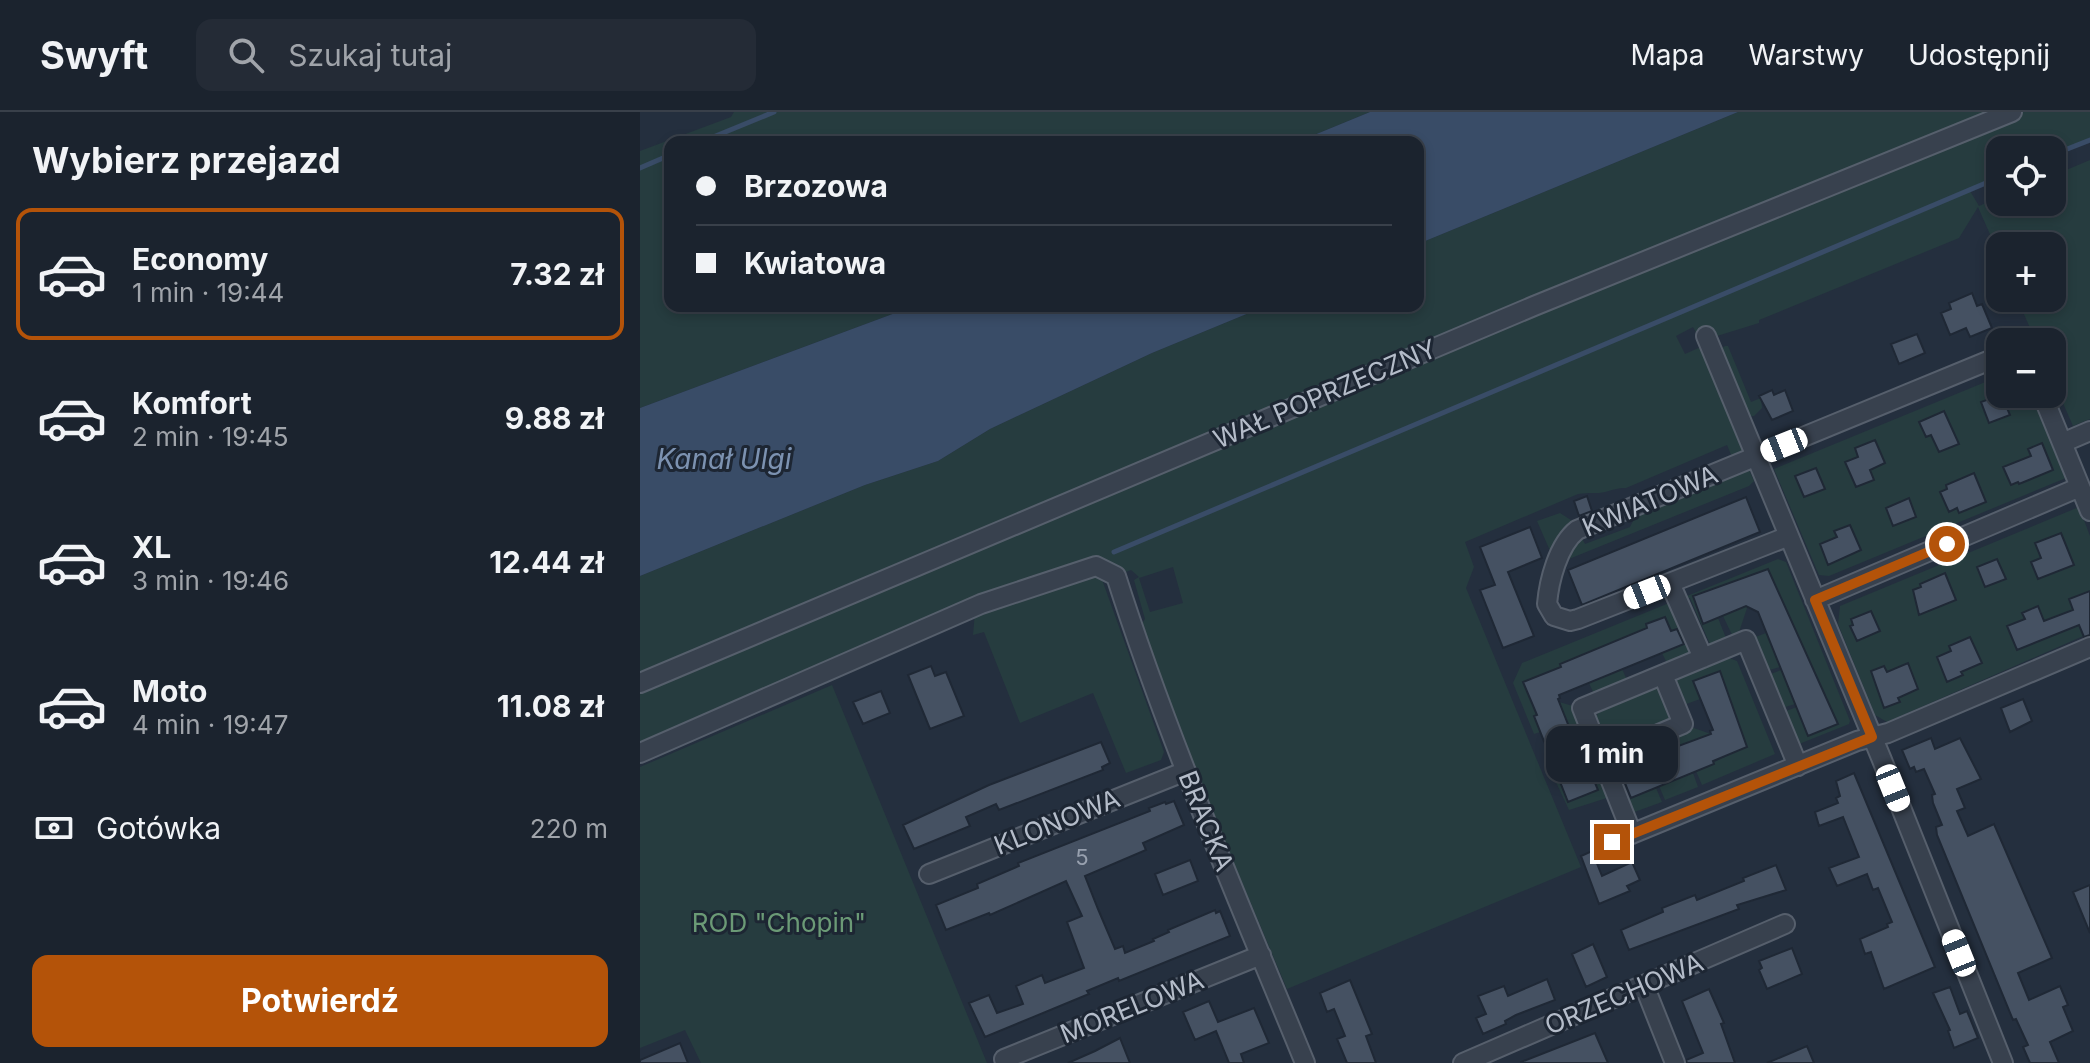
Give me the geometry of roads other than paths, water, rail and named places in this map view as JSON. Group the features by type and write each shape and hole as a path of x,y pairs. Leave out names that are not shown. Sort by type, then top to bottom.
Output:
{"street":[{"name":"WAŁ POPRZECZNY","path":"640,683 1534,306 2012,112"},
{"path":"1706,336 2003,1063"},
{"path":"1757,456 1986,362"},
{"path":"2048,408 2090,511"},
{"path":"2062,443 2090,431"},
{"name":"KWIATOWA","path":"1757,456 1577,530 1554,568 1547,604 1554,616 1570,621 1789,536"},
{"path":"1815,600 2080,487"},
{"name":"BRACKA","path":"640,753 981,604 1096,566 1116,576 1186,771 1305,1063"},
{"path":"1670,583 1703,658"},
{"path":"1632,834 1582,708 1746,640 1798,766"},
{"path":"1612,842 1893,731 2090,647"},
{"path":"1601,758 1683,724 1663,675"},
{"name":"KLONOWA","path":"929,874 1186,771"},
{"name":"ORZECHOWA","path":"1463,1063 1785,924"},
{"name":"MORELOWA","path":"1004,1059 1261,955"},
{"path":"1644,985 1675,1063"}],"water":[{"path":"1370,112 1738,112 1424,242 1424,136 1312,136"},
{"name":"Kanał Ulgi","path":"898,312 1251,312 1152,353 990,429 938,461 865,485 640,576 640,408"}],"waterway":[{"path":"716,136 774,112"},
{"path":"2066,149 2090,140"},
{"path":"640,168 664,158"},
{"path":"1114,552 1986,183"}],"park label":[{"name":"ROD \"Chopin\"","path":"779,923"}]}
